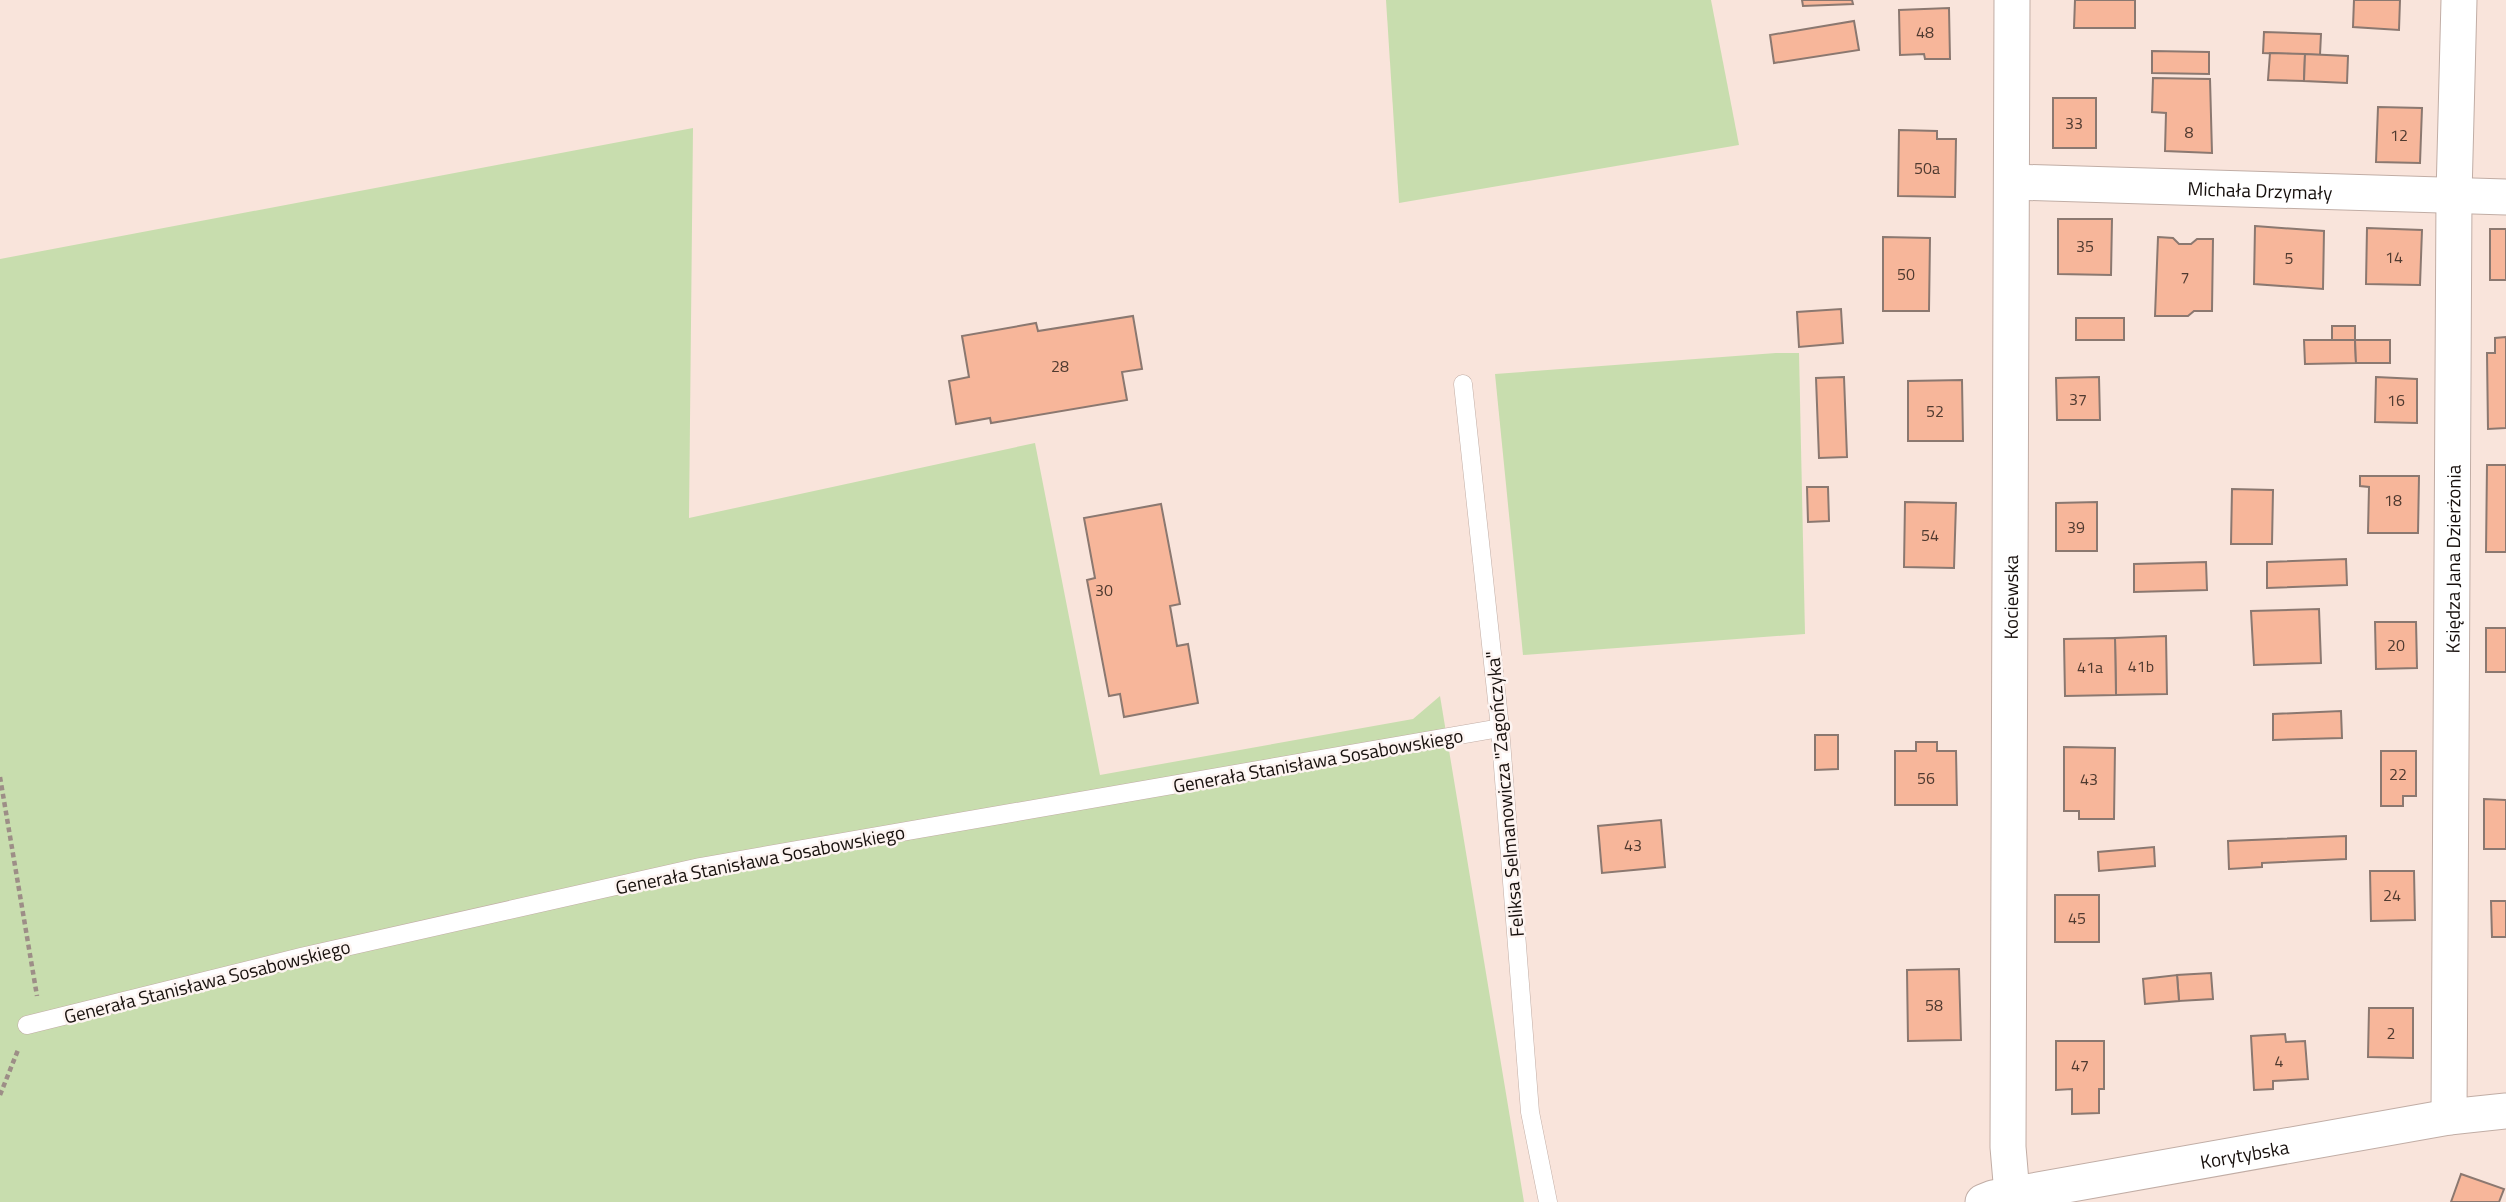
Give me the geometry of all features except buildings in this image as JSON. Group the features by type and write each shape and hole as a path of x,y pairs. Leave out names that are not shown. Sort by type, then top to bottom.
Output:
{"street":[{"name":"Kociewska","path":"1995,1199 2008,1147 2012,0"},
{"name":"Księdza Jana Dzierżonia","path":"2449,1117 2454,195 2459,0"},
{"name":"Michała Drzymały","path":"2013,182 2506,197"},
{"name":"Korytybska","path":"1995,1199 2449,1117 2506,1111"}],"lane":[{"name":"Feliksa Selmanowicza \"Zagończyka\"","path":"1463,384 1500,728 1531,1112 1548,1202"},
{"name":"Generała Stanisława Sosabowskiego","path":"27,1025 301,957 700,867 1500,728"}],"path":[{"path":"0,777 37,996 0,1095"}],"green space":[{"path":"1386,0 1711,0 1739,145 1399,203"},
{"path":"693,128 689,518 1035,443 1100,775 1413,719 1440,696 1524,1202 0,1202 0,259"},
{"path":"1799,353 1805,634 1523,655 1495,374"}]}
